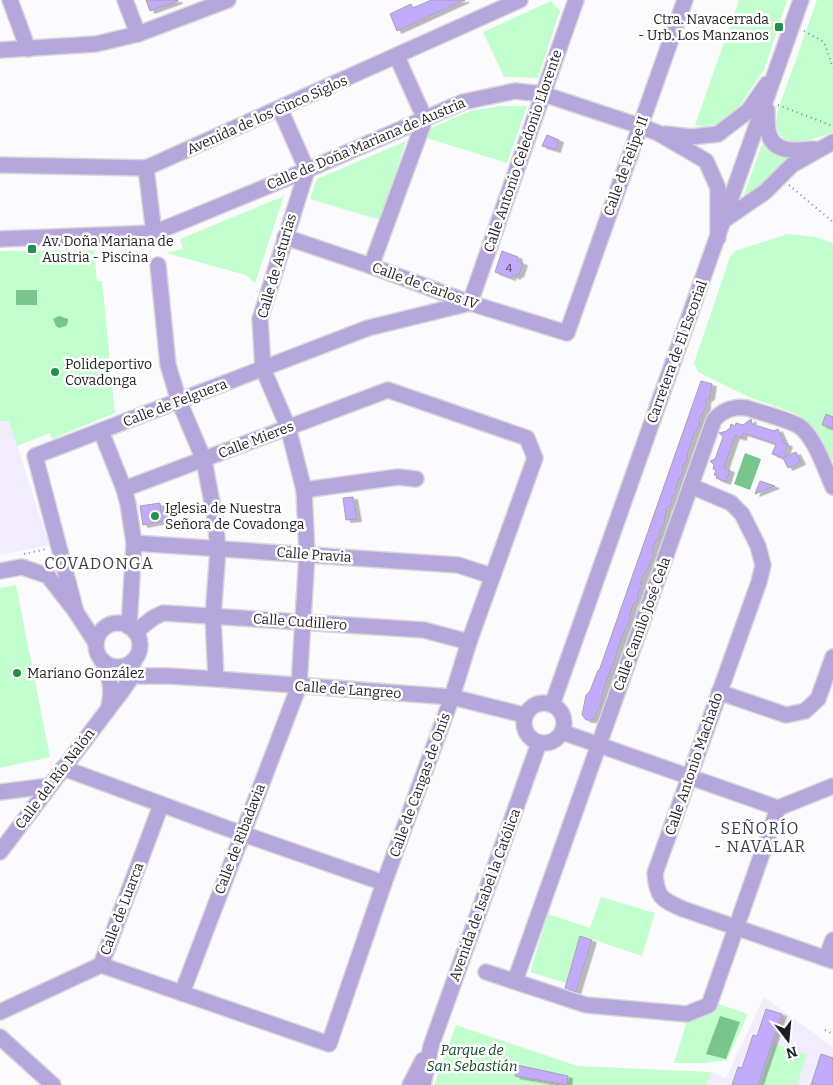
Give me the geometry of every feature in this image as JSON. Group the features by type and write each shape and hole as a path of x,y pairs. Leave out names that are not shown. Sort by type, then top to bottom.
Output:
{"street":[{"path":"10,0 28,49"},
{"path":"125,0 138,34"},
{"path":"0,50 96,44 138,34 228,0"},
{"name":"Avenida de los Cinco Siglos","path":"0,165 146,168 520,0"},
{"path":"564,0 569,17"},
{"name":"Calle Antonio Celedonio Llorente","path":"470,303 576,0"},
{"name":"Calle de Felipe II","path":"567,333 684,0"},
{"name":"Carretera de El Escorial","path":"552,705 767,101 801,0"},
{"path":"371,266 425,119 397,56"},
{"path":"658,133 691,137 718,134 748,111 776,70"},
{"name":"Calle de Doña Mariana de Austria","path":"0,239 154,234 463,102 515,91 543,94 640,126 658,133 706,162 718,188 718,238"},
{"path":"767,101 768,132 776,146 792,151 827,145"},
{"path":"280,109 307,170"},
{"path":"724,220 765,192 792,165 827,145"},
{"path":"146,168 154,234"},
{"name":"Calle de Asturias","path":"299,686 307,554 304,490 288,427 263,369 260,319 307,170"},
{"name":"Calle de Carlos IV","path":"285,237 371,266 470,303 567,333"},
{"path":"158,265 168,365 179,401 204,460 215,518 218,550 213,616 216,679"},
{"name":"Calle de Felguera","path":"76,612 35,456 368,328 470,303"},
{"name":"Calle Mieres","path":"124,489 388,390"},
{"name":"Calle de Cangas de Onís","path":"101,965 329,1044 384,883 452,697 469,642 535,458 527,438 388,390"},
{"name":"Calle Camilo José Cela","path":"515,981 714,420 725,411 739,407 747,408 798,426 806,433 816,449 833,487"},
{"path":"101,431 124,489 134,543 132,630 140,646 134,662"},
{"path":"304,490 398,477 416,479"},
{"name":"Calle Antonio Machado","path":"691,486 731,503 742,514 758,546 763,565 759,582 655,873 656,889 666,901 683,909 830,960"},
{"name":"Calle Pravia","path":"134,543 458,565 492,576"},
{"path":"0,571 22,567 48,576 76,612 96,643"},
{"path":"76,612 106,627"},
{"name":"Calle Cudillero","path":"132,630 163,613 424,630 469,642"},
{"path":"109,707 112,686 107,664 96,649 98,636 106,627 117,624 132,630"},
{"path":"719,692 786,715 805,711 818,699 833,657"},
{"name":"Calle del Río Nalón","path":"107,664 134,662 146,665 169,676"},
{"name":"Calle del Río Nalón","path":"134,662 138,676 169,676"},
{"name":"Calle del Río Nalón","path":"0,852 122,691 129,681 134,662"},
{"name":"Calle del Río Nalón","path":"122,691 136,680 150,676"},
{"name":"Calle de Langreo","path":"169,676 452,697 524,715"},
{"name":"Calle de Ribadavia","path":"182,993 299,686"},
{"path":"536,704 552,705 562,713 564,719 562,732 553,742 546,744 538,743 527,736 524,729 524,715 536,704"},
{"path":"562,732 778,808 833,786"},
{"name":"Avenida de Isabel la Católica","path":"423,1085 431,1046 538,743"},
{"path":"63,768 241,834 384,883"},
{"path":"0,792 49,786"},
{"name":"Calle de Luarca","path":"0,1012 101,965 161,805"},
{"path":"486,972 586,1005 687,1014 709,1005 778,808"},
{"path":"830,960 833,940"},
{"path":"0,1037 53,1085"},
{"name":"Avenida de Isabel la Católica","path":"410,1085 431,1046"}],"path":[{"path":"802,30 824,42 833,68"},
{"path":"767,101 833,126"},
{"path":"779,177 806,197 833,222"},
{"path":"16,555 50,549"},
{"path":"825,1030 833,1034"}],"shaded area":[{"path":"16,290 37,290 37,305 16,305"},
{"path":"59,316 68,319 66,326 59,328 56,326 53,319"},
{"path":"9,420 49,545 0,555 0,421"},
{"path":"745,453 761,459 750,490 734,484"},
{"path":"764,997 833,1047 833,1085 707,1085 711,1072 726,1078"},
{"path":"720,1016 740,1022 726,1059 706,1054"}],"green space":[{"path":"739,0 787,0 764,70 736,111 719,124 706,127 695,125"},
{"path":"817,0 833,0 833,132 813,139 794,142 786,140 780,135 777,126 777,113"},
{"path":"551,1 560,11 538,78 504,77 483,32"},
{"path":"500,106 527,106 507,163 427,138 429,129 470,111"},
{"path":"764,138 793,156 782,164 766,185 742,200"},
{"path":"406,141 380,220 310,199 317,179"},
{"path":"284,196 255,283 246,275 166,253 183,249 180,239"},
{"path":"788,234 816,237 833,243 833,460 831,461 818,434 797,414 751,398 698,372 694,363 730,257 735,251"},
{"name":"Polideportivo Covadonga","path":"94,250 97,281 102,281 115,413 52,439 50,433 17,446 9,421 0,421 0,251"},
{"name":"Mariano González","path":"16,585 50,757 0,768 0,588"},
{"path":"601,897 655,913 642,956 580,935 566,983 530,972 548,914 590,928"},
{"path":"719,1004 748,1014 727,1060 705,1063 674,1063 687,1021 705,1016"},
{"name":"Parque de San Sebastián","path":"456,1025 577,1066 711,1072 707,1085 434,1085"},
{"path":"774,1044 807,1054 797,1085 761,1085"}],"building":[{"path":"146,0 178,0 178,1 150,11"},
{"path":"431,0 465,0 397,31 390,14 411,4 413,8"},
{"path":"547,135 559,140 556,150 542,146"},
{"path":"502,251 518,257 517,261 523,263 519,275 517,274 516,277 512,275 511,278 495,272"},
{"path":"701,381 712,384 710,397 706,400 706,407 700,418 699,427 695,432 687,455 688,460 683,465 683,472 676,487 676,492 672,497 672,504 667,508 664,525 660,530 660,537 653,549 653,557 641,582 642,587 638,594 638,601 633,604 630,615 631,620 622,637 615,663 602,695 602,702 593,720 586,720 582,715 586,695 590,691 599,671"},
{"path":"826,414 833,417 833,429 822,425"},
{"path":"751,419 752,424 774,431 778,429 784,443 788,444 784,457 796,452 801,462 788,468 783,458 772,454 776,444 743,433 742,438 735,436 724,468 730,470 726,482 716,478 717,475 714,475 716,470 713,469 714,465 710,461 715,459 723,437 719,433 730,429 731,424 735,426 736,423 743,425"},
{"path":"760,481 775,486 755,494"},
{"path":"353,497 357,519 346,520 343,498"},
{"name":"Iglesia de Nuestra Señora de Covadonga","path":"160,503 161,511 168,510 169,520 143,525 140,506"},
{"path":"580,936 592,940 576,992 565,988"},
{"path":"766,1009 782,1014 758,1085 732,1085 738,1067 742,1068 753,1035 757,1036"},
{"path":"821,1054 833,1058 833,1085 811,1085"},
{"path":"517,1065 568,1076 567,1085 515,1076"}],"place":[{"name":"Ctra. Navacerrada - Urb. Los Manzanos","path":"779,27"},
{"name":"Av. Doña Mariana de Austria - Piscina","path":"32,249"},
{"name":"Polideportivo Covadonga","path":"55,372"},
{"name":"Iglesia de Nuestra Señora de Covadonga","path":"155,516"},
{"name":"Mariano González","path":"17,673"}],"district":[{"name":"COVADONGA","path":"99,563"},
{"name":"SEÑORÍO - NAVALAR","path":"760,837"}]}
